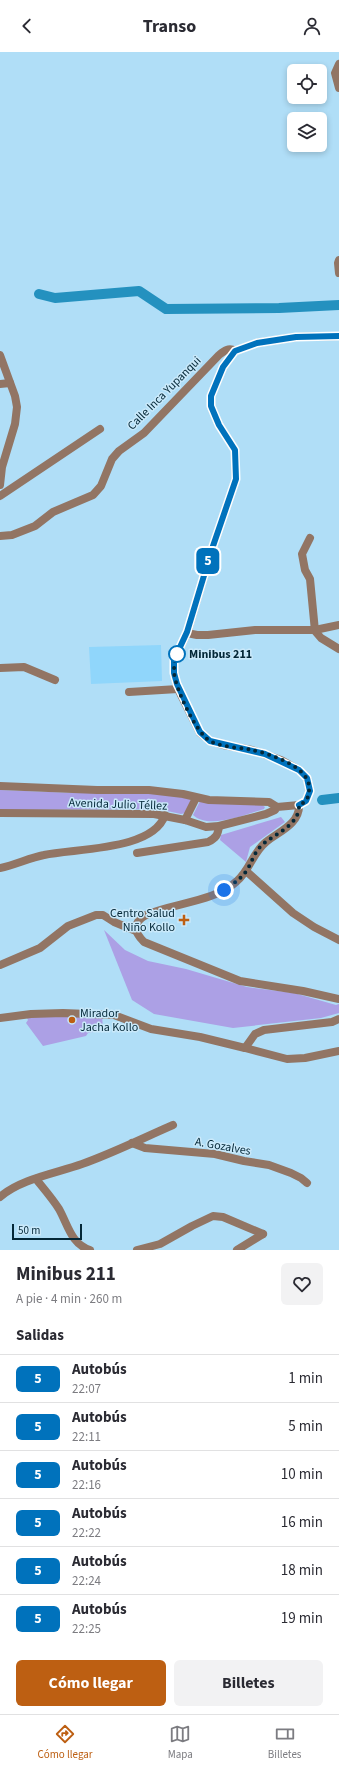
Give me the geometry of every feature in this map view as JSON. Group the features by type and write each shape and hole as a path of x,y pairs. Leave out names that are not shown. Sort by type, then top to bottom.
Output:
{"street":[{"path":"339,64 335,73 339,88"},
{"path":"339,260 339,273"},
{"path":"339,336 296,337 257,343 235,351 223,367 211,396 213,412 235,450 236,479 212,549 187,632 174,660 174,673 178,689 200,732 210,741 265,754 299,770 307,778 310,791 306,801 299,805 296,817 287,827 261,846 246,871 236,882 202,900 146,915 139,920 136,931 137,936 144,942 240,981 303,991 339,999"},
{"name":"Calle Inca Yupanqui","path":"0,536 12,536 35,526 53,512 93,495 98,490 112,459 119,451 144,433 219,355 228,349 235,351"},
{"path":"0,355 17,407 15,424 2,467 0,484"},
{"path":"0,384 10,383"},
{"path":"0,496 100,429"},
{"path":"310,538 302,554 305,570 310,579 315,630 321,638 339,649"},
{"path":"187,632 197,635 208,635 254,630 315,630 339,625"},
{"path":"0,668 24,667 55,680"},
{"path":"129,692 178,689"},
{"name":"Avenida Julio Téllez","path":"0,786 96,790 149,790 183,794 196,798 224,802 269,802 277,807 299,805"},
{"path":"185,820 196,798"},
{"name":"Avenida Julio Téllez","path":"0,813 154,814 165,815 206,826 219,826 266,814 275,810 277,807"},
{"path":"0,868 42,855 100,849 132,840 152,832 162,822 165,815"},
{"path":"137,853 208,842 214,840 217,836 219,826"},
{"path":"246,871 293,913 314,927 339,940"},
{"path":"0,964 40,948 68,926 96,915 103,915 114,922 136,931"},
{"path":"0,1018 31,1014 63,1013 114,1015 151,1029 200,1037 287,1059 306,1058 339,1052"},
{"path":"245,1048 255,1034 264,1030 332,1022 339,1019"},
{"path":"0,1197 13,1187 50,1173 82,1164 173,1125"},
{"name":"A. Gozalves","path":"132,1143 144,1148 215,1154 244,1162 269,1165 292,1173 307,1183"},
{"path":"36,1179 60,1211 78,1244 90,1250"},
{"path":"137,1250 160,1244 213,1216 223,1217 263,1234 237,1250"}],"shaded area":[{"path":"161,645 162,681 91,684 89,647"},
{"path":"0,790 75,793 160,793 190,799 191,801 186,813 181,814 158,809 0,810"},
{"path":"200,801 262,805 265,807 264,809 228,820 208,821 193,815"},
{"path":"281,817 285,822 250,847 246,862 220,840 221,835"},
{"path":"104,930 125,950 148,961 186,969 247,987 294,993 336,1005 339,1004 339,1013 321,1018 233,1028 154,1014 132,1000"},
{"path":"25,1014 102,1014 103,1030 88,1033 86,1036 43,1046 26,1023 28,1020"}],"waterway":[{"path":"39,294 55,298 139,291 166,309 279,308 339,305"},
{"path":"322,800 339,798"}],"bus line":[{"name":"5","path":"299,805 306,801 310,791 310,784 307,778 299,770 265,754 210,741 200,732 178,689 174,673 174,660 187,632 212,549 236,479 237,467 235,450 230,439 219,425 211,406 211,396 217,378 235,351 243,347 257,343 296,337 339,336"}],"place":[{"name":"Minibus 211","path":"177,654"},
{"name":"Centro Salud Niño Kollo","path":"184,920"},
{"name":"Mirador Jacha Kollo","path":"72,1020"}],"route":[{"path":"177,654 179,651 174,660 174,673 178,689 200,732 210,741 252,750 291,765 307,778 310,784 310,791 306,801 299,805 296,817 287,827 261,846 246,871 236,882 224,890"}]}
